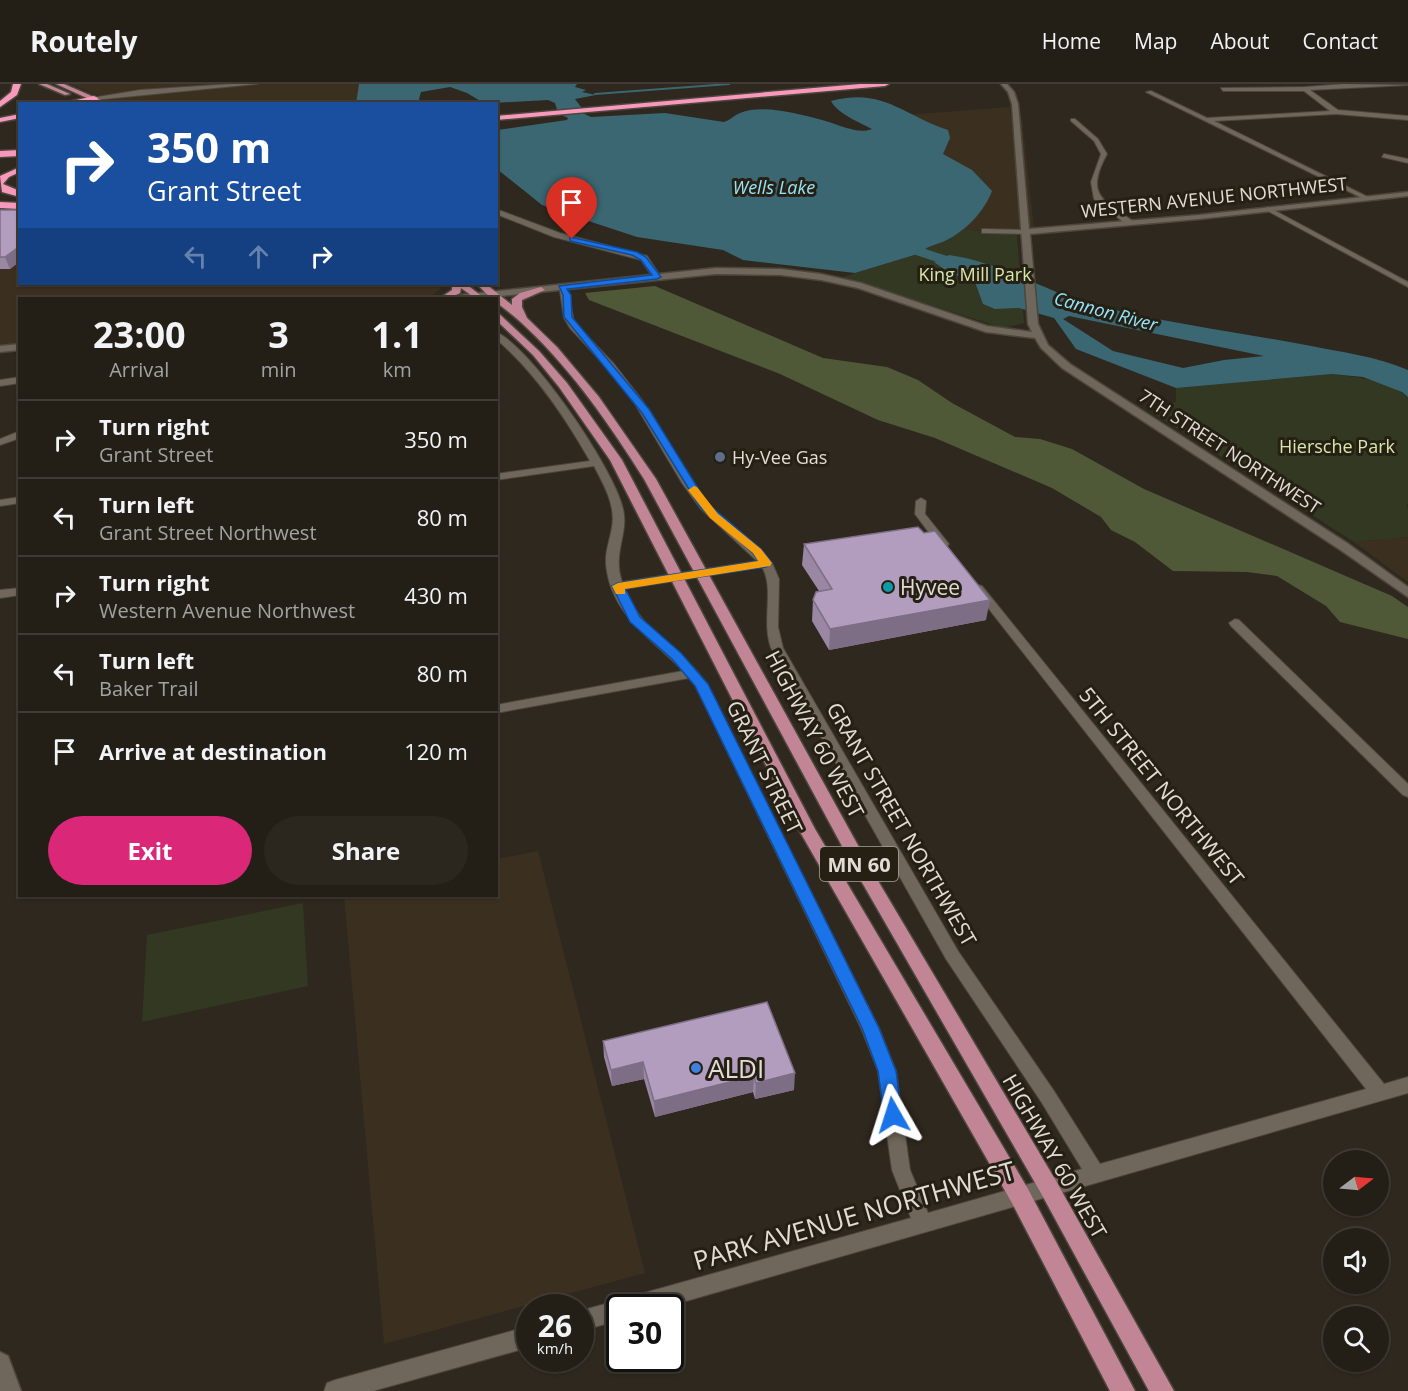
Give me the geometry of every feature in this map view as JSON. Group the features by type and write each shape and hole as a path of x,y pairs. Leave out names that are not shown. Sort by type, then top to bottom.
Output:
{"highway":[{"path":"0,105 14,93 17,84"},
{"path":"587,107 810,84"},
{"path":"498,111 546,110 885,84"},
{"path":"498,118 546,110"},
{"path":"0,115 18,115"},
{"path":"0,120 18,115"},
{"path":"0,145 18,146"},
{"path":"0,154 18,153"},
{"path":"0,162 18,160"},
{"path":"0,182 18,170"},
{"path":"0,186 18,193"},
{"path":"0,205 18,206"}],"main road":[{"path":"42,84 88,101"},
{"path":"59,84 88,101"},
{"path":"446,297 457,291 456,285"},
{"path":"462,285 479,297"},
{"name":"HIGHWAY 60 WEST","path":"483,285 496,294 561,357 622,433 703,573 864,873 1049,1188 1162,1391"},
{"path":"526,322 518,307 517,299 541,290"},
{"name":"MN 60","path":"498,316 536,353 590,420 626,478 807,830 1020,1196 1123,1391"}],"street":[{"path":"88,101 160,91 254,84"},
{"name":"7TH STREET NORTHWEST","path":"1004,84 1011,92 1015,105 1032,316 1037,334 1044,346 1066,366 1343,546 1408,593"},
{"path":"1223,89 1305,89 1406,84"},
{"path":"1305,89 1336,112"},
{"path":"1149,92 1366,198"},
{"path":"1207,120 1336,112 1408,118"},
{"path":"1073,120 1096,140 1104,154 1096,177 1094,194 1101,202 1130,223"},
{"path":"1384,156 1408,160"},
{"name":"WESTERN AVENUE NORTHWEST","path":"1024,232 1408,194"},
{"path":"1268,209 1408,285"},
{"path":"498,212 557,235 644,258 657,277"},
{"path":"985,231 1024,232"},
{"path":"479,297 739,270 801,274 841,281 986,329 1037,334"},
{"name":"GRANT STREET NORTHWEST","path":"562,288 567,295 567,312 571,323 615,371 646,411 703,505 757,551 774,576 770,623 772,638 777,648 952,955 1048,1097 1096,1175"},
{"name":"GRANT STREET","path":"498,336 514,349 553,396 596,463 615,498 618,526 611,556 612,571 618,586 634,619 693,673 701,684 884,1060 890,1083 901,1170 923,1224"},
{"path":"0,349 18,347"},
{"path":"0,383 18,381"},
{"path":"0,442 15,437"},
{"path":"498,477 596,463"},
{"path":"0,503 18,500"},
{"path":"921,501 920,514 951,554"},
{"path":"618,586 766,563"},
{"name":"5TH STREET NORTHWEST","path":"965,572 1380,1093"},
{"path":"0,594 18,591"},
{"path":"1235,624 1408,792"},
{"path":"498,709 693,673"},
{"name":"PARK AVENUE NORTHWEST","path":"676,1294 1408,1085"},
{"path":"335,1391 516,1340"},
{"path":"0,1364 9,1391"}],"shaded area":[{"path":"70,84 410,84 390,102 115,102"},
{"path":"1010,107 1011,117 1022,118 1034,229 1017,235 963,229 906,115"},
{"path":"0,210 18,210 18,285 436,285 441,288 431,297 18,297 18,344 0,347"},
{"path":"1408,537 1408,582 1354,542"},
{"path":"538,851 645,1273 568,1294 516,1294 516,1308 384,1344 344,897 498,897 498,859"}],"green space":[{"name":"King Mill Park","path":"963,229 1017,235 1024,323 1003,328 843,277 921,253 924,249 946,241"},
{"path":"655,286 823,358 887,367 918,380 952,403 1015,437 1040,439 1072,449 1144,489 1392,596 1408,607 1408,639 1340,622 1326,606 1277,576 1247,572 1173,571 1135,542 1111,530 1101,517 1052,488 935,438 878,420 780,374 589,300 585,293"},
{"name":"Hiersche Park","path":"1332,374 1382,383 1408,397 1408,504 1406,505 1408,508 1408,537 1354,542 1145,408 1176,402 1176,388"},
{"path":"303,903 308,986 142,1022 147,935"}],"water":[{"name":"Wells Lake","path":"359,84 577,84 575,87 586,90 582,92 596,95 575,99 584,111 580,112 591,117 665,113 724,122 738,114 761,109 798,114 863,131 872,129 844,114 831,101 865,98 892,105 948,130 950,138 943,154 972,170 992,191 979,213 967,226 944,242 926,248 921,253 855,273 743,260 723,250 637,237 561,212 542,205 498,170 498,130 567,120 568,118 558,111 555,103 548,100 482,102 450,87 421,92 419,99 421,102 356,102"},
{"path":"949,255 968,259 1005,270 1059,293 1095,305 1383,361 1408,370 1408,397 1402,392 1363,377 1332,374 1176,388 1076,349 1054,318 1019,308 995,309 983,304 975,282 948,272 934,262","holes":["1069,316 1264,356 1224,360 1183,368 1113,351 1063,319"]}],"building":[{"path":"0,210 18,210 18,247 5,257 0,257"},
{"name":"Hyvee","path":"918,527 924,533 935,531 990,600 830,629 813,600 816,592 832,589 804,544"},
{"name":"ALDI","path":"767,1002 795,1073 756,1083 754,1076 654,1101 643,1062 611,1070 603,1041"}],"waterway":[{"path":"595,94 729,84"},
{"name":"Cannon River","path":"888,241 942,259 974,274"}],"slow traffic":[{"path":"620,591 618,586 766,563 757,551 703,505 694,490"}],"place":[{"name":"Hy-Vee Gas","path":"720,457"},
{"name":"Hyvee","path":"888,587"},
{"name":"ALDI","path":"696,1068"}],"route":[{"path":"572,239 618,249 644,258 657,277 562,288 567,295 568,317 576,330 615,371 646,411 703,505 757,551 766,563 618,586 634,619 645,631 677,656 701,684 870,1028 887,1071 893,1115"}]}
